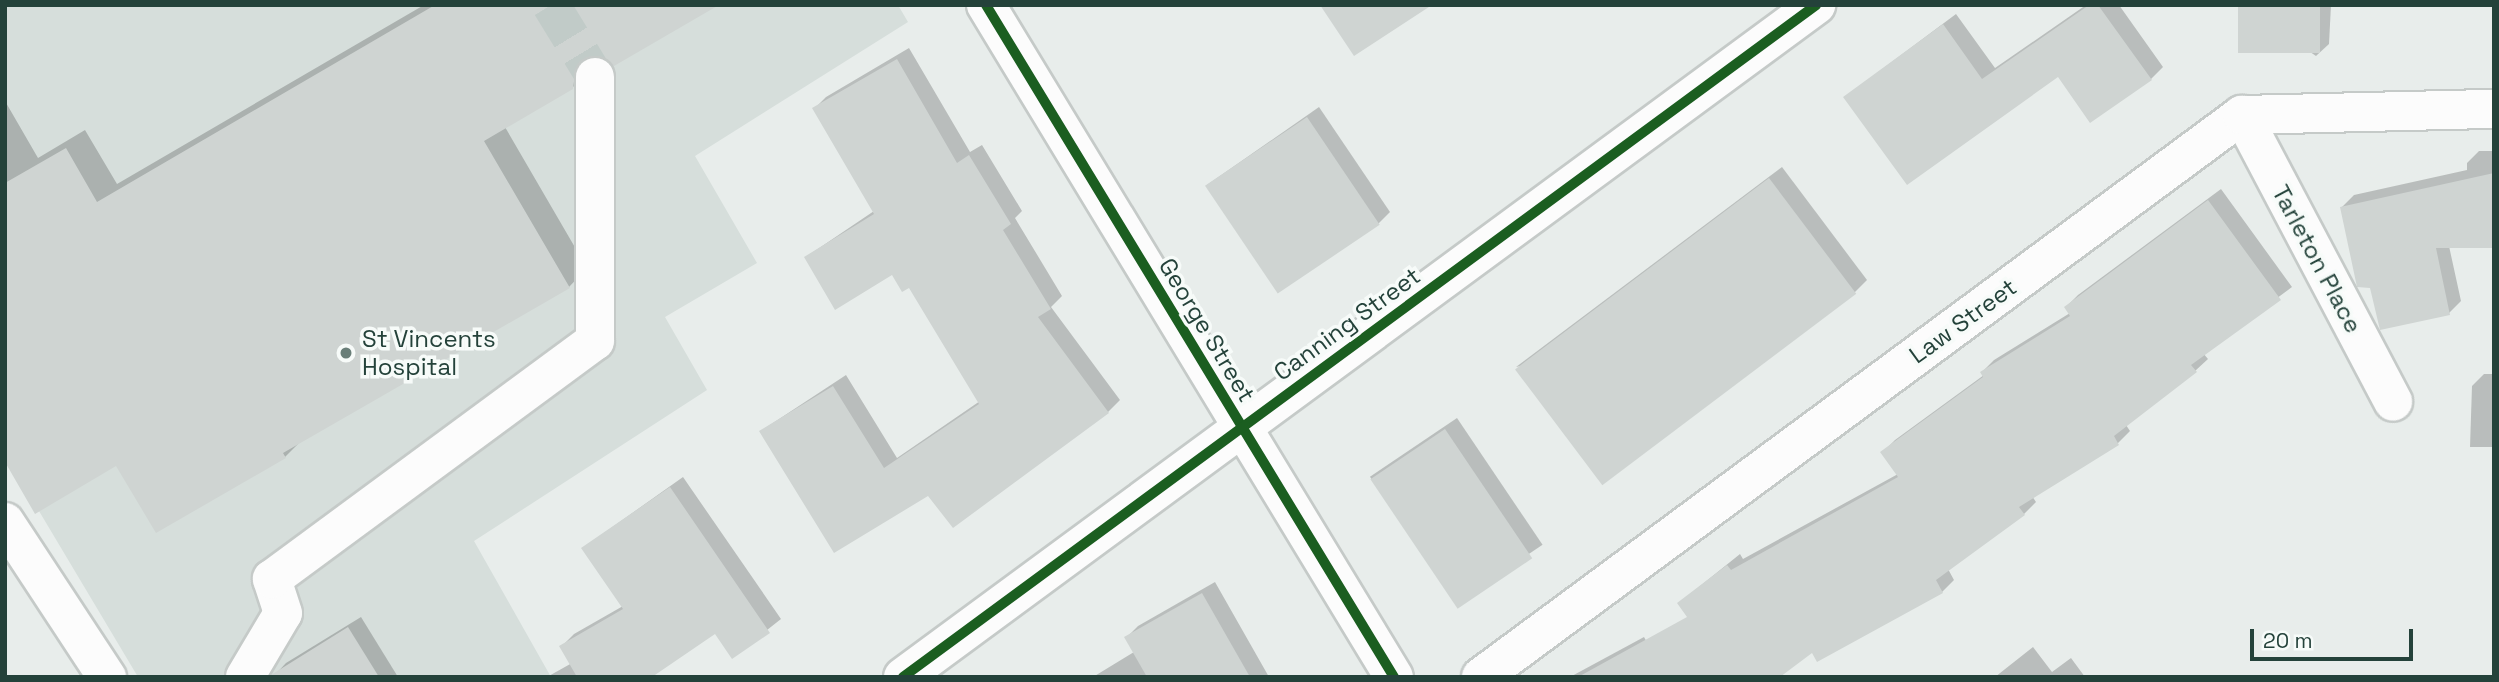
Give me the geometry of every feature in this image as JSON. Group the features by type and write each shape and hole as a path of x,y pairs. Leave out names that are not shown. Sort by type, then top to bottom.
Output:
{"street":[{"name":"George Street","path":"986,5 1394,677"},
{"name":"Canning Street","path":"903,677 1816,5"},
{"path":"245,677 283,613 271,579 595,341 595,77"},
{"path":"2242,115 2494,109"},
{"name":"Tarleton Place","path":"2242,115 2393,402"},
{"name":"Law Street","path":"1482,677 2242,115"},
{"path":"8,532 107,677"}],"shaded area":[{"name":"St Vincents Hospital","path":"5,5 898,5 908,22 695,156 757,263 665,317 707,390 474,541 551,677 138,677 5,454"}],"building":[{"name":"St Vincents Hospital","path":"435,5 719,5 614,66 605,58 585,58 576,67 573,89 484,141 570,288 283,453 286,458 156,533 116,466 35,514 5,462 5,183 66,148 97,202"},
{"path":"1320,5 1432,5 1354,56"},
{"path":"2089,5 2098,5 2152,80 2090,123 2058,77 1907,185 1843,97 1943,24 1982,79"},
{"path":"2238,5 2320,5 2320,53 2238,53"},
{"path":"897,59 957,163 969,155 1011,224 1003,230 1051,309 1038,317 1109,413 953,528 928,496 834,553 759,431 833,386 884,468 979,404 909,288 902,292 892,275 835,310 804,257 874,214 812,108"},
{"path":"1307,117 1380,225 1278,294 1205,186"},
{"path":"2494,173 2494,248 2436,248 2450,315 2380,330 2370,288 2357,287 2340,207"},
{"path":"1769,178 1856,294 1602,485 1515,369"},
{"path":"2208,200 2281,300 2191,365 2197,372 2114,436 2119,445 2019,507 2025,515 1936,580 1943,593 1817,662 1812,653 1780,677 1578,677 1687,617 1677,603 1727,565 1731,570 1898,477 1880,452 1983,377 1980,372 2070,316 2064,307"},
{"path":"1445,429 1532,558 1458,609 1370,479"},
{"path":"670,487 770,633 732,659 715,634 652,677 577,677 559,646 623,609 581,548"},
{"path":"1202,593 1250,677 1147,677 1124,637"},
{"path":"348,627 379,677 271,677 271,675"}],"tunnel":[{"path":"551,5 595,77"}],"cycle path":[{"path":"986,5 1394,677"},
{"path":"903,677 1816,5"}],"place":[{"name":"St Vincents Hospital","path":"346,353"}]}
